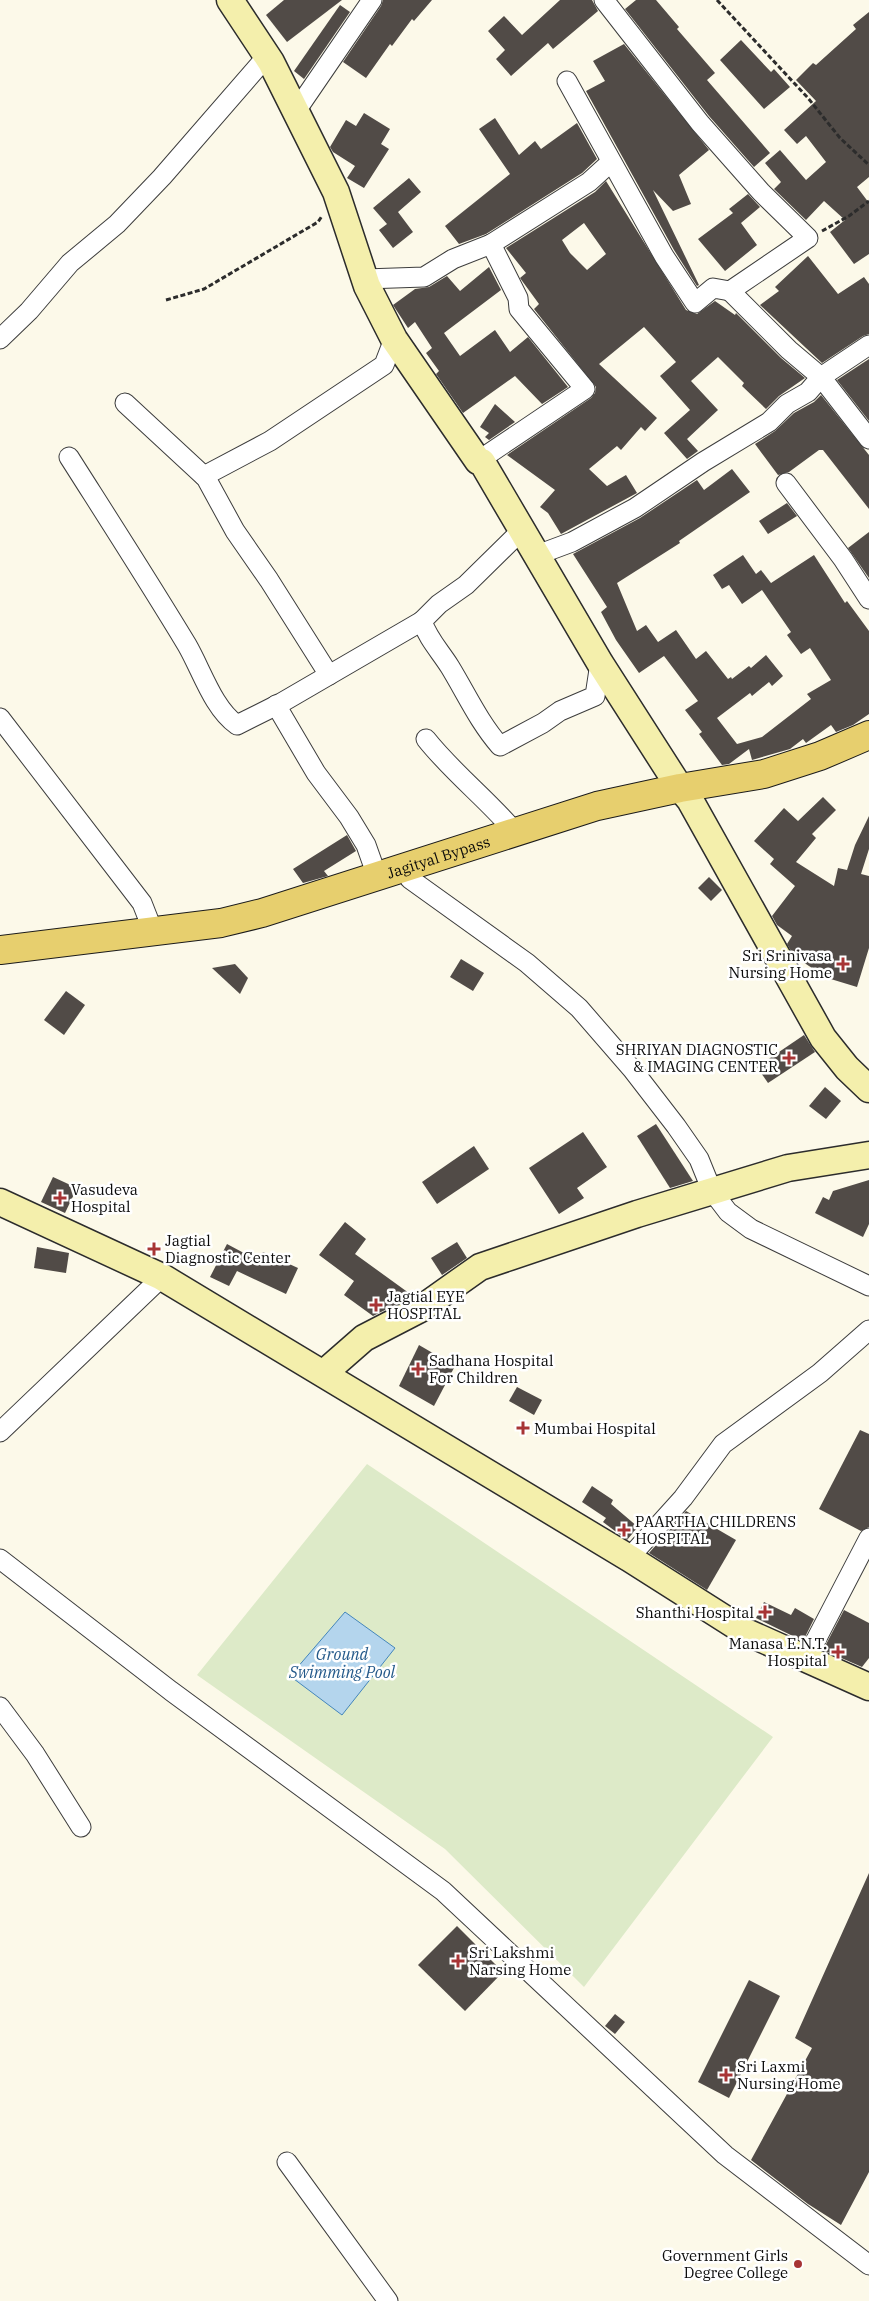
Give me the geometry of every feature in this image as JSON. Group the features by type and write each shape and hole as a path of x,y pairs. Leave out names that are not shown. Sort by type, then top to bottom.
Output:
{"main road":[{"name":"Jagityal Bypass","path":"0,961 232,937 529,841 685,794 764,774 820,756 869,735"},
{"name":"Jagityal Bypass","path":"0,950 221,923 597,806 772,784 869,755"}],"street":[{"path":"230,0 267,56 336,192 364,279 394,339 478,461 482,462 600,663 685,794 823,1038 847,1068 869,1089"},
{"path":"296,111 372,0"},
{"path":"604,0 700,123 761,192 808,238 730,291"},
{"path":"0,339 29,311 70,263 117,224 162,177 267,56"},
{"path":"568,81 676,278 695,303 713,288 730,291 789,350 821,377 869,440"},
{"path":"364,279 424,277 453,259 492,244 589,182 611,162"},
{"path":"478,461 585,389 565,362 548,345 519,309 518,298 492,244"},
{"path":"204,476 270,441 384,365 394,339"},
{"path":"537,555 572,542 635,508 703,462 769,422 787,404 808,392 821,377 869,344"},
{"path":"125,403 204,476 235,531 329,675"},
{"path":"69,458 148,581 195,659 225,716 237,725 276,705 422,621 439,604 466,584 522,530"},
{"path":"786,483 843,559 869,600"},
{"path":"422,621 427,636 450,667 483,726 500,746 560,711 594,696 600,663"},
{"path":"276,705 316,773 349,817 366,845 377,876"},
{"path":"0,718 142,903 153,931"},
{"path":"426,739 468,785 491,804 515,832"},
{"path":"410,879 527,963 579,1008 632,1069 676,1126 699,1159 712,1191 728,1212 751,1229 869,1286"},
{"path":"324,1373 364,1338 422,1308 480,1267 637,1214 788,1168 869,1155"},
{"path":"0,1202 162,1276 629,1558 744,1631 806,1660 869,1686"},
{"path":"0,1432 162,1276"},
{"path":"629,1558 684,1498 723,1444 820,1373 869,1330"},
{"path":"806,1660 869,1538"},
{"path":"0,1559 171,1691 442,1891 725,2155 869,2265"},
{"path":"0,1707 36,1754 82,1827"},
{"path":"287,2162 388,2301"}],"path":[{"path":"717,0 808,98 840,138 869,165"},
{"path":"166,300 204,289 318,222 336,192"},
{"path":"808,238 849,216 869,201"}],"green space":[{"path":"367,1464 773,1737 584,1987 445,1849 197,1675"}],"water":[{"name":"Ground Swimming Pool","path":"345,1612 395,1648 342,1715 290,1676"}],"building":[{"path":"284,0 342,0 287,42 266,15"},
{"path":"383,0 432,0 414,21 412,19 392,46 390,44 366,78 343,62 381,6"},
{"path":"560,0 592,0 598,11 553,49 548,43 511,76 496,59 505,50 488,31 504,16 522,35"},
{"path":"636,0 656,0 679,27 677,29 715,73 707,80 770,153 754,167 709,116 625,9"},
{"path":"340,5 350,12 304,79 294,71"},
{"path":"869,12 869,177 857,187 869,203 869,254 854,264 830,232 845,220 824,201 806,220 774,189 781,182 765,163 780,150 806,180 826,162 806,136 797,144 784,130 816,101 796,80 813,63 816,65 856,29 853,25"},
{"path":"741,40 771,72 774,69 790,87 764,109 720,60"},
{"path":"624,44 709,150 679,175 691,204 673,211 653,190 699,285 697,286 674,250 586,91 605,81 593,61"},
{"path":"364,113 390,129 381,144 389,149 364,188 347,178 355,166 333,152 330,147 346,120 356,126"},
{"path":"495,118 519,155 535,141 541,149 577,123 597,159 582,173 486,234 459,244 445,226 510,174 479,129"},
{"path":"409,178 421,192 398,212 413,232 393,248 379,230 387,224 373,208"},
{"path":"606,181 686,310 697,314 715,301 735,315 736,313 781,358 805,378 779,396 766,409 742,386 744,383 718,357 691,381 718,410 687,439 698,451 687,459 664,433 690,410 660,376 676,362 644,327 599,364 657,418 645,431 641,427 621,450 617,446 589,469 607,486 626,475 637,493 561,534 548,513 540,507 555,490 507,455 591,398 595,393 596,387 534,309 539,304 520,278 526,273 506,248 595,192","holes":["584,223 606,254 587,270 570,253 562,240"]},
{"path":"748,194 760,207 741,223 757,245 725,271 698,239 733,213 729,209"},
{"path":"808,256 838,294 864,277 869,284 869,334 822,363 760,305 779,291 775,287"},
{"path":"489,267 501,290 444,333 460,356 495,330 510,352 528,337 568,387 542,404 515,376 463,413 436,374 439,371 426,353 432,348 415,322 408,328 393,305 415,289 429,287 447,276 460,291"},
{"path":"869,359 869,421 837,380"},
{"path":"821,395 869,455 869,509 823,450 819,450 789,472 778,475 755,444 775,431 794,413 814,402"},
{"path":"495,404 515,422 489,440 485,437 489,433 480,427"},
{"path":"732,469 750,492 679,541 680,543 617,583 637,631 646,625 658,642 676,630 696,659 706,651 728,679 731,677 732,679 749,666 751,668 766,655 783,676 772,686 769,682 752,696 750,693 717,718 737,744 762,737 811,699 807,694 831,680 810,648 801,654 787,635 791,632 762,590 742,604 729,585 722,589 713,575 743,555 756,574 761,570 771,583 814,555 845,603 847,601 869,631 869,714 853,725 836,732 831,725 806,743 803,739 790,749 752,760 749,749 729,764 722,765 699,734 702,732 685,710 698,701 664,656 639,673 616,640 601,612 607,607 573,554 640,518 697,480 704,490"},
{"path":"787,503 797,516 768,534 759,521"},
{"path":"869,532 869,578 848,548"},
{"path":"823,797 836,810 812,834 816,838 796,862 834,886 838,868 847,870 855,845 869,816 869,849 861,874 869,876 869,948 857,987 811,973 812,968 794,956 787,944 792,936 777,925 772,916 795,886 770,864 774,859 754,841 784,808 798,821"},
{"path":"347,835 356,851 324,871 328,876 303,883 293,869"},
{"path":"709,877 722,890 711,901 698,888"},
{"path":"461,959 484,973 473,991 450,977"},
{"path":"235,964 248,978 240,994 212,968"},
{"path":"66,991 85,1005 64,1035 44,1020"},
{"path":"804,1035 815,1052 768,1083 757,1067"},
{"path":"825,1087 841,1101 826,1119 809,1106"},
{"path":"656,1124 693,1181 670,1188 637,1136"},
{"path":"583,1132 607,1167 577,1188 584,1198 559,1214 529,1168"},
{"path":"474,1146 489,1169 437,1204 422,1182"},
{"path":"53,1177 77,1188 65,1213 41,1202"},
{"path":"869,1180 869,1224 863,1237 815,1213 823,1197 829,1200 833,1191"},
{"path":"345,1222 366,1239 355,1254 413,1296 373,1316 344,1295 354,1281 319,1255"},
{"path":"457,1242 467,1258 442,1275 431,1258"},
{"path":"227,1244 259,1261 263,1252 298,1268 286,1294 237,1271 229,1286 210,1277"},
{"path":"37,1247 69,1253 66,1273 34,1268"},
{"path":"419,1345 455,1366 434,1406 399,1386"},
{"path":"517,1387 542,1400 534,1415 509,1401"},
{"path":"860,1430 869,1434 869,1527 861,1531 819,1509"},
{"path":"592,1486 613,1500 611,1504 638,1527 627,1540 603,1522 606,1518 582,1502"},
{"path":"686,1511 736,1540 707,1590 649,1553"},
{"path":"764,1602 791,1615 795,1608 814,1619 803,1641 756,1618"},
{"path":"844,1610 869,1623 869,1658 862,1667 823,1650"},
{"path":"869,1873 869,2172 841,2225 808,2204 751,2160 812,2048 795,2038"},
{"path":"457,1926 503,1972 465,2011 418,1965"},
{"path":"749,1980 780,1996 729,2098 698,2082"},
{"path":"615,2014 625,2022 615,2034 605,2026"}],"place":[{"name":"Sri Srinivasa Nursing Home","path":"843,964"},
{"name":"SHRIYAN DIAGNOSTIC & IMAGING CENTER","path":"789,1058"},
{"name":"Vasudeva Hospital","path":"60,1198"},
{"name":"Jagtial Diagnostic Center","path":"154,1249"},
{"name":"Jagtial EYE HOSPITAL","path":"376,1305"},
{"name":"Sadhana Hospital For Children","path":"418,1369"},
{"name":"Mumbai Hospital","path":"523,1428"},
{"name":"PAARTHA CHILDRENS HOSPITAL","path":"624,1530"},
{"name":"Shanthi Hospital","path":"765,1612"},
{"name":"Manasa E.N.T. Hospital","path":"838,1652"},
{"name":"Sri Lakshmi Narsing Home","path":"458,1961"},
{"name":"Sri Laxmi Nursing Home","path":"726,2075"},
{"name":"Government Girls Degree College","path":"798,2264"}]}
